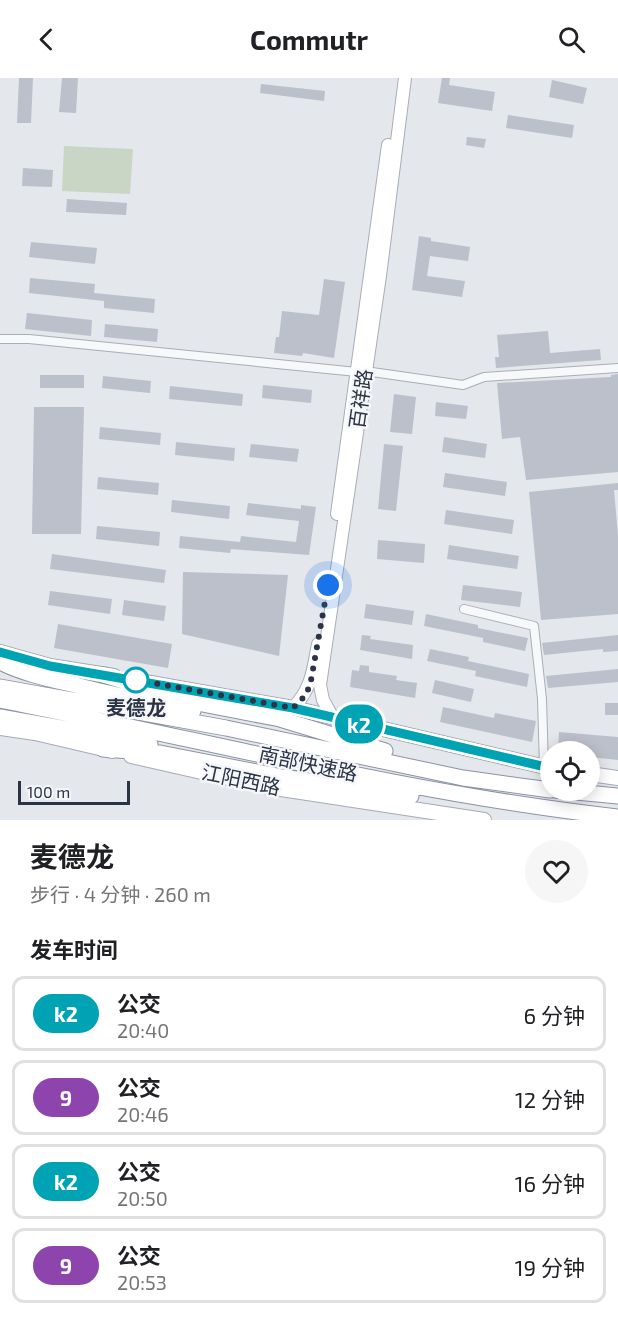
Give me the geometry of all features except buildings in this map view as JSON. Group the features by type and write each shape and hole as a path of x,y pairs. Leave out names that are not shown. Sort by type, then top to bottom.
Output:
{"highway":[{"path":"0,662 36,676 118,696"},
{"path":"0,675 118,696 366,747 540,787"},
{"path":"104,675 192,702 280,719 366,747"},
{"name":"南部快速路","path":"0,687 226,729 463,778 540,788"},
{"name":"南部快速路","path":"0,700 220,752 544,809 618,817"},
{"path":"1,719 220,752 367,789"},
{"path":"103,749 160,753 282,777 464,803 544,809"}],"main road":[{"path":"0,652 50,666 293,708 540,766"},
{"name":"江阳西路","path":"1,719 35,733 268,787 484,820"},
{"path":"600,775 618,777"}],"street":[{"name":"百祥路","path":"333,718 323,700 320,685 398,78"},
{"name":"百祥路","path":"293,708 310,686 323,618 361,371 380,276 405,78"},
{"path":"0,339 41,340 361,371 462,385 484,377 618,368"},
{"path":"464,609 534,626 545,741"}],"green space":[{"path":"64,146 133,149 130,194 62,191"}],"bus line":[{"name":"k2","path":"0,652 50,666 293,708 540,766"}],"place":[{"name":"麦德龙","path":"136,680"}],"route":[{"path":"136,680 293,708 310,686 328,585"}]}
